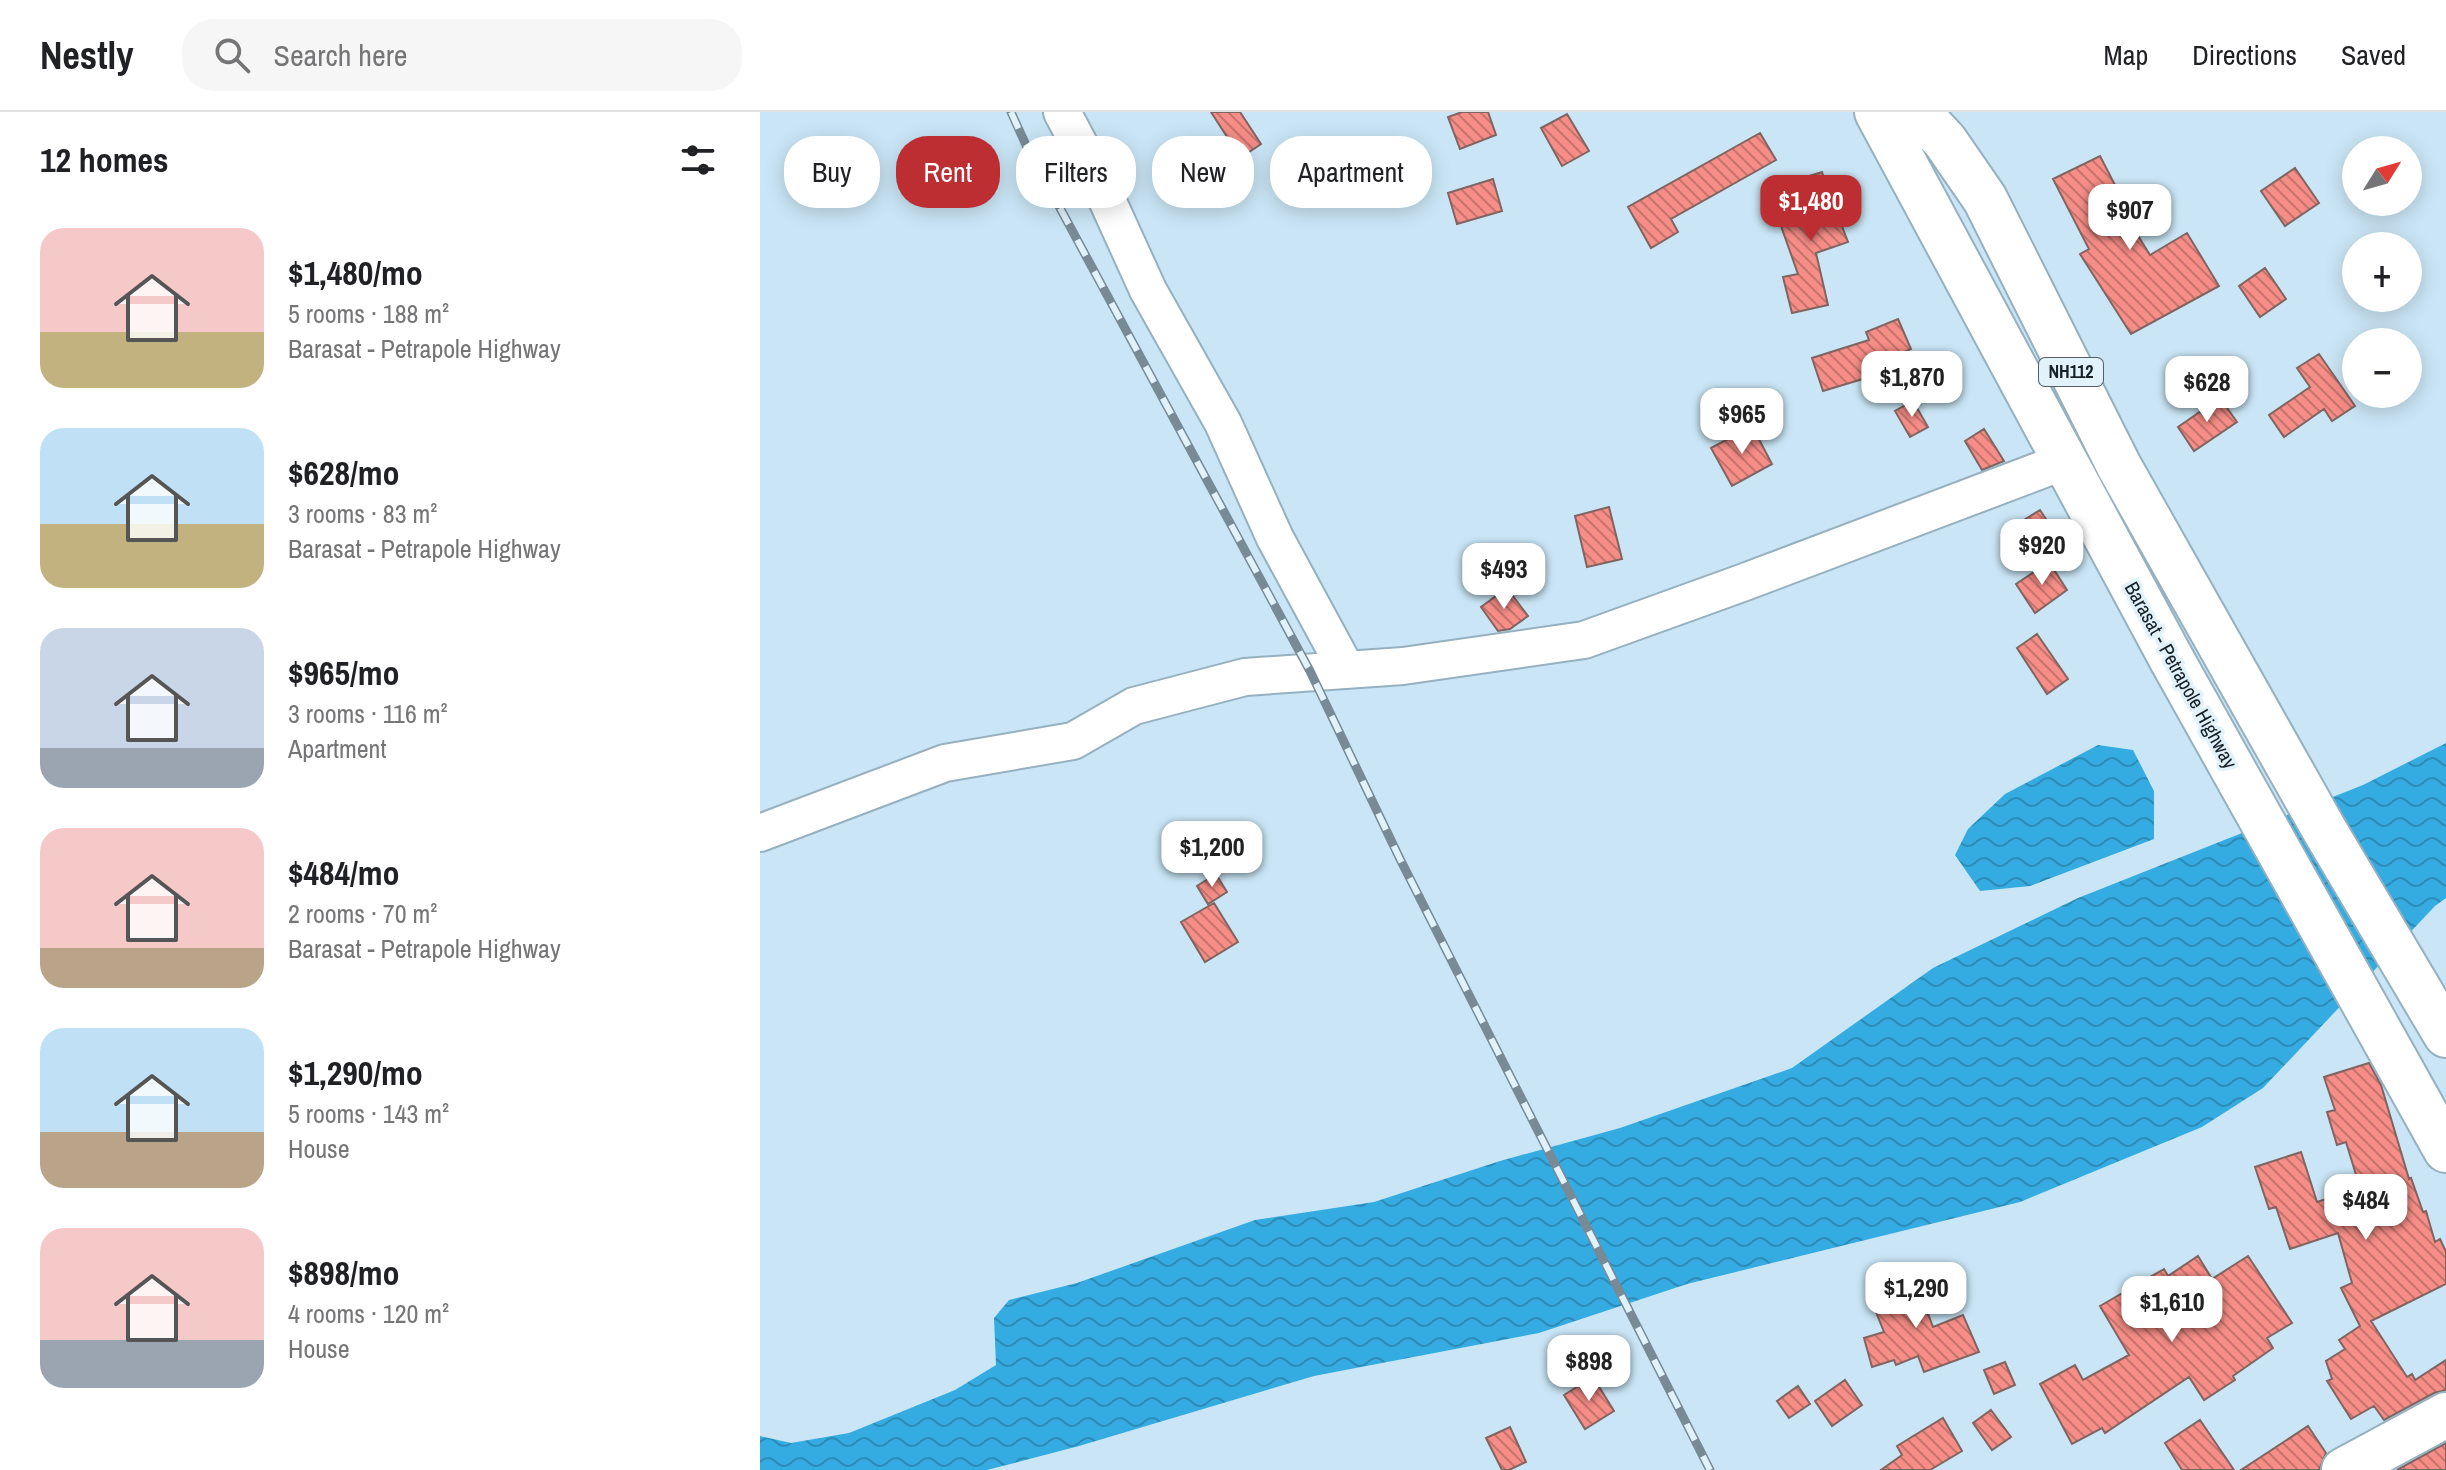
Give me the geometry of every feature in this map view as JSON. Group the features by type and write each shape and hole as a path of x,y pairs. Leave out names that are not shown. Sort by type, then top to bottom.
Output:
{"main road":[{"name":"Barasat - Petrapole Highway","path":"1877,112 2172,660 2446,1150"},
{"name":"NH112","path":"1918,112 1945,141 1985,199 2119,466 2446,1035"},
{"path":"2344,1470 2446,1415"}],"street":[{"path":"1062,112 1098,180 1148,290 1223,423 1275,538 1346,669"},
{"path":"760,833 945,763 1073,741 1134,706 1245,677 1403,666 1584,640 2065,461"}],"water":[{"path":"2446,743 2446,898 2263,1088 2202,1127 2020,1202 1687,1284 1539,1333 1314,1376 987,1470 760,1470 760,1436 791,1443 849,1433 955,1390 996,1365 994,1318 1009,1300 1077,1283 1255,1220 1374,1202 1500,1161 1620,1128 1792,1068 1933,968 2078,898 2363,785"},
{"path":"2098,745 2133,750 2154,791 2154,839 2030,886 1980,891 1955,855 1968,829 2005,794"}],"building":[{"path":"1211,112 1240,112 1261,144 1254,149 1254,136 1226,136"},
{"path":"1462,112 1488,112 1496,135 1460,149 1448,117"},
{"path":"1567,114 1589,151 1562,166 1541,128"},
{"path":"1760,133 1776,160 1671,219 1678,232 1651,248 1628,207"},
{"path":"2100,156 2131,216 2127,218 2150,255 2187,233 2219,286 2131,334 2080,254 2089,249 2053,179"},
{"path":"2295,168 2319,203 2285,226 2261,191"},
{"path":"1822,172 1832,207 1848,242 1816,253 1828,305 1792,313 1783,277 1798,274 1781,226 1803,217 1793,181"},
{"path":"1493,179 1502,211 1457,224 1448,193"},
{"path":"2265,268 2286,299 2260,317 2239,286"},
{"path":"1898,319 1911,349 1863,370 1866,378 1823,391 1812,358 1869,340 1866,332"},
{"path":"2319,354 2342,387 2342,408 2352,408 2332,421 2324,409 2284,437 2269,415 2310,387 2297,368"},
{"path":"2220,398 2237,422 2194,451 2178,427"},
{"path":"1913,401 1928,427 1910,437 1895,411"},
{"path":"1752,426 1772,464 1732,486 1711,448"},
{"path":"1984,429 2004,461 1982,470 1965,441"},
{"path":"1609,507 1622,559 1587,567 1575,516"},
{"path":"2040,510 2057,536 2050,539 2056,549 2032,563 2011,528"},
{"path":"2049,562 2067,590 2035,613 2016,584"},
{"path":"1507,588 1528,616 1510,629 1498,631 1481,607"},
{"path":"2037,634 2068,679 2047,694 2017,648"},
{"path":"1216,874 1227,892 1208,904 1197,886"},
{"path":"1214,903 1238,942 1205,962 1181,922"},
{"path":"2369,1063 2381,1085 2409,1179 2423,1212 2426,1211 2435,1242 2440,1239 2446,1252 2446,1284 2371,1321 2407,1377 2412,1374 2415,1380 2446,1360 2446,1390 2434,1393 2384,1420 2374,1406 2351,1419 2327,1381 2332,1379 2326,1361 2345,1349 2339,1340 2360,1326 2341,1288 2352,1283 2338,1233 2290,1249 2276,1207 2269,1209 2255,1167 2301,1152 2317,1202 2360,1188 2346,1142 2337,1145 2327,1112 2335,1110 2324,1077"},
{"path":"2198,1256 2212,1279 2248,1256 2292,1323 2267,1338 2273,1348 2233,1376 2235,1380 2204,1400 2189,1377 2105,1433 2102,1428 2072,1444 2040,1384 2075,1365 2083,1380 2129,1355 2100,1306 2164,1269 2168,1276"},
{"path":"1912,1270 1933,1327 1963,1315 1979,1352 1924,1372 1918,1356 1896,1365 1894,1360 1872,1367 1864,1338 1884,1332 1872,1302 1894,1294 1888,1278"},
{"path":"2005,1362 2015,1385 1994,1394 1984,1370"},
{"path":"1593,1377 1614,1411 1585,1429 1564,1395"},
{"path":"1845,1380 1862,1405 1832,1426 1815,1401"},
{"path":"1798,1386 1810,1404 1789,1418 1777,1401"},
{"path":"1991,1410 2011,1437 1992,1450 1973,1423"},
{"path":"1943,1418 1962,1451 1930,1470 1881,1470 1902,1455 1897,1446"},
{"path":"2200,1420 2234,1470 2182,1470 2165,1443"},
{"path":"2308,1426 2326,1453 2319,1470 2241,1470"},
{"path":"1510,1427 1526,1462 1502,1470 1486,1438"},
{"path":"2446,1443 2446,1470 2397,1470"}],"railway":[{"path":"1011,112 1310,671 1400,859 1710,1470"}]}
